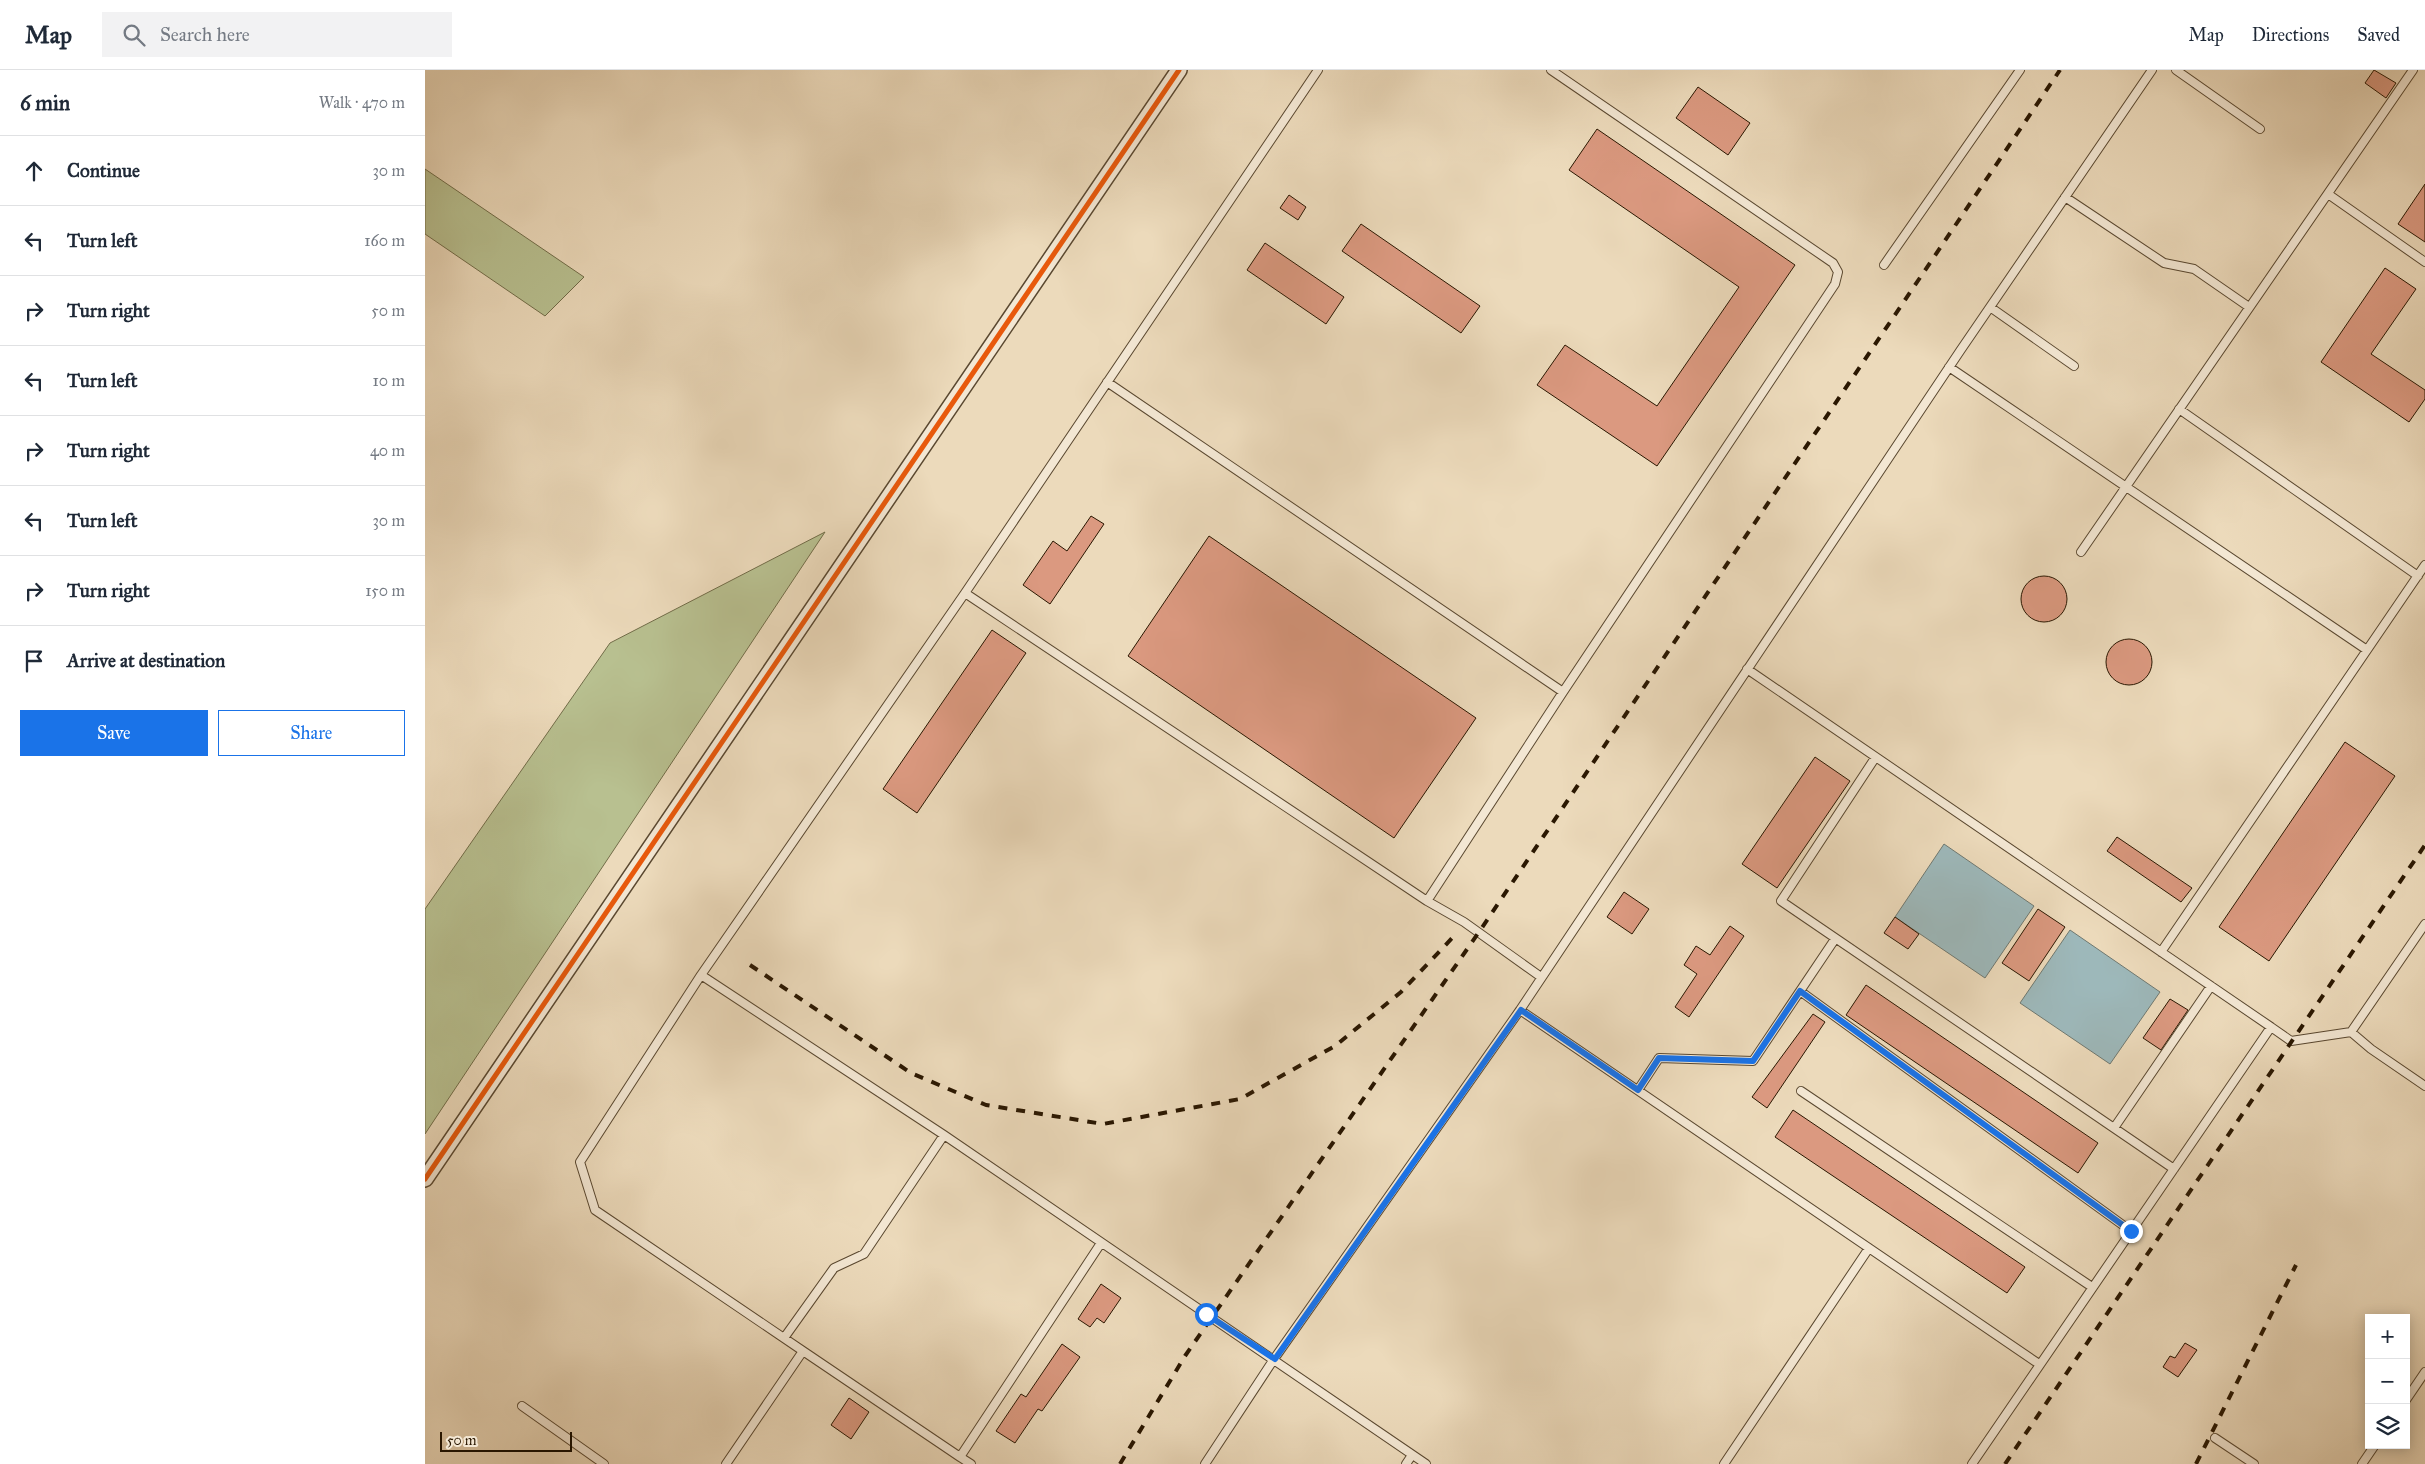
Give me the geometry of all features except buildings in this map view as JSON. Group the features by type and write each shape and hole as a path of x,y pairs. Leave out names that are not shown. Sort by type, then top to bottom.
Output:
{"street":[{"path":"425,1179 1179,70"}],"lane":[{"path":"971,1464 595,1210 580,1162 701,975 965,593 1317,70"},
{"path":"1427,901 1563,692 1835,284 1838,272 1833,263 1551,70"},
{"path":"1884,264 2020,70"},
{"path":"1205,1464 1275,1359 1521,1010 1541,977 1949,367 2152,70"},
{"path":"2176,70 2260,129"},
{"path":"2081,552 2413,70"},
{"path":"2328,194 2425,262"},
{"path":"2065,197 2164,263 2194,269 2249,307"},
{"path":"1990,307 2074,366"},
{"path":"1949,367 2367,650"},
{"path":"1107,382 1563,692"},
{"path":"2179,409 2418,576"},
{"path":"2161,952 2425,565"},
{"path":"965,593 1427,901 1464,922 1541,977"},
{"path":"1747,669 2291,1041 2351,1032 2425,924"},
{"path":"1875,758 1781,902 2174,1169"},
{"path":"1638,1090 1659,1058 1753,1061 1835,939"},
{"path":"701,975 944,1135 1275,1359 1426,1464"},
{"path":"2114,1128 2211,986"},
{"path":"1800,991 2131,1231"},
{"path":"1521,1010 2039,1364"},
{"path":"1972,1464 2271,1027"},
{"path":"2351,1032 2371,1049 2425,1086"},
{"path":"1801,1092 2093,1287"},
{"path":"784,1338 834,1268 864,1254 944,1135"},
{"path":"959,1457 1101,1243"},
{"path":"1724,1464 1869,1248"},
{"path":"726,1464 803,1351"},
{"path":"2410,1394 2425,1372"},
{"path":"522,1406 604,1464"},
{"path":"2215,1438 2254,1464"},
{"path":"2362,1464 2372,1449"},
{"path":"1406,1464 1412,1455"}],"green space":[{"path":"425,169 584,277 545,316 425,234"},
{"path":"825,532 425,1134 425,909 610,643"}],"water":[{"path":"1944,844 2034,906 1985,978 1895,917"},
{"path":"2070,930 2160,992 2110,1064 2020,1003"}],"railway":[{"path":"1120,1464 1185,1356 1479,932 2060,70"},
{"path":"2005,1464 2425,845"},
{"path":"750,965 911,1073 986,1105 1103,1124 1240,1099 1335,1046 1401,992 1455,935"},
{"path":"2196,1464 2296,1265"}],"cycle path":[{"path":"425,1179 1179,70"}],"route":[{"path":"1206,1314 1275,1359 1521,1010 1638,1090 1659,1058 1753,1061 1800,991 2131,1231"}]}
